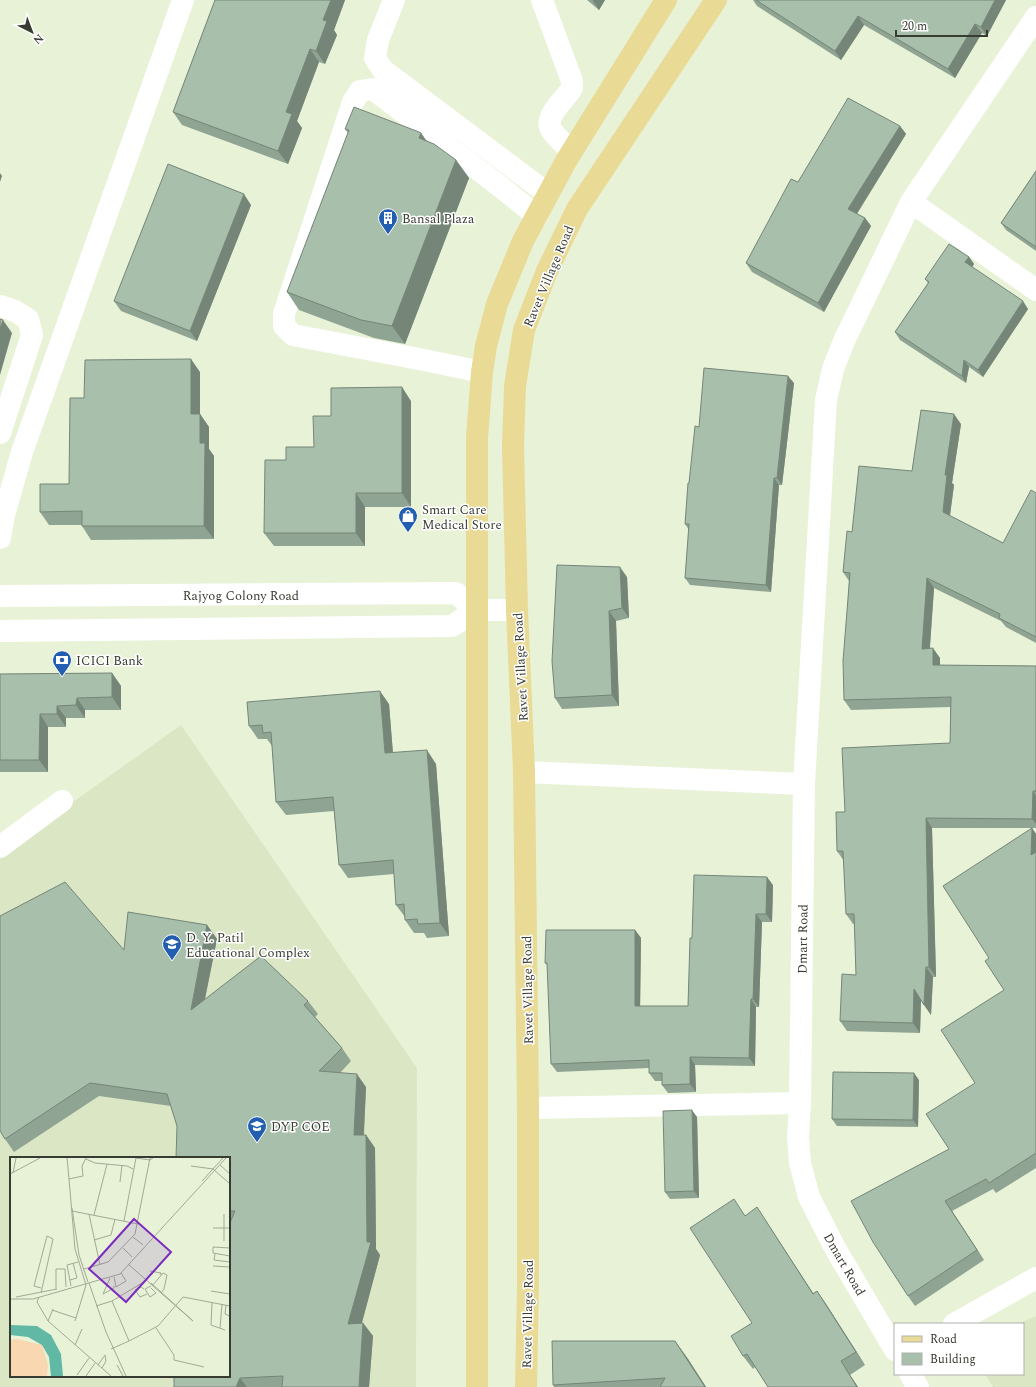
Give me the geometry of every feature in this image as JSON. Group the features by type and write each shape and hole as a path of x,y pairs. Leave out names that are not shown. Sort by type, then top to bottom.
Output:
{"main road":[{"path":"477,1387 476,610 477,438 482,372 486,346 497,304 523,241 572,151 666,0"},
{"name":"Ravet Village Road","path":"526,1387 528,1288 528,1108 524,772 512,446 515,386 524,330 547,271 577,209 716,0"}],"street":[{"path":"0,538 4,515 22,452 183,0"},
{"path":"394,0 378,40 375,58 383,70 548,194"},
{"path":"542,0 570,74 572,88 551,115 549,122 551,130 572,151"},
{"name":"Dmart Road","path":"894,1348 835,1248 809,1197 800,1162 798,1137 800,1103 804,784 826,400 833,369 844,341 911,202 1036,17"},
{"path":"482,372 293,336 284,326 284,314 353,102 360,91 372,89 537,216"},
{"path":"911,202 1036,290"},
{"path":"0,306 15,311 28,319 32,335 0,433"},
{"name":"Rajyog Colony Road","path":"0,596 456,593 476,610"},
{"path":"0,631 452,626 476,610 517,610"},
{"path":"524,772 804,784"},
{"path":"0,847 62,801"},
{"path":"528,1108 800,1103"},
{"path":"956,1323 1036,1278"},
{"path":"911,1375 918,1387"}],"shaded area":[{"name":"D. Y. Patil Educational Complex","path":"181,725 417,1068 416,1387 0,1387 0,854"},
{"path":"1036,1316 1036,1387 993,1387 986,1375 1024,1375 1024,1323 1019,1323"}],"building":[{"path":"215,0 331,0 323,20 327,21 316,51 310,49 286,112 292,114 278,151 173,112"},
{"path":"756,0 995,0 981,27 975,24 948,69 858,16 835,51"},
{"path":"848,98 900,126 848,209 865,218 818,303 746,263 791,179 798,182"},
{"name":"Bansal Plaza","path":"354,107 421,133 419,138 434,144 456,160 392,326 361,320 287,292 349,130 345,129"},
{"path":"168,164 244,194 190,331 114,301"},
{"path":"1036,171 1036,247 1001,223"},
{"path":"949,244 969,257 965,262 1023,301 978,370 964,360 962,376 895,332 929,282 925,279"},
{"path":"0,319 3,320 0,329"},
{"path":"191,359 191,414 200,414 200,443 205,443 204,526 82,526 82,511 40,512 40,484 69,484 70,398 84,398 85,360"},
{"path":"704,368 788,376 777,478 774,478 766,585 685,578 689,524 685,524 688,483 695,426 699,427"},
{"path":"402,387 402,493 356,493 356,533 264,533 265,460 286,460 286,447 314,447 313,416 331,416 331,388"},
{"path":"921,410 954,414 945,475 947,475 943,512 1003,543 1031,490 1036,493 1036,637 999,618 1000,614 927,578 922,649 933,648 933,665 1036,666 1036,791 1033,791 1032,819 926,818 929,967 926,967 924,1005 914,989 913,1023 840,1021 842,974 856,975 854,914 846,914 843,851 837,851 836,812 845,812 842,748 950,743 951,697 844,700 843,661 850,573 843,572 847,531 852,532 859,466 912,471"},
{"path":"557,565 620,567 622,608 609,611 612,695 555,698 552,661"},
{"path":"112,673 112,697 77,698 76,705 57,706 57,714 40,714 39,760 0,760 0,674"},
{"path":"380,691 385,753 427,750 440,923 418,924 417,919 405,920 404,904 396,905 393,860 339,865 333,797 276,802 271,732 263,733 262,725 249,726 247,702"},
{"path":"1032,828 1031,855 1036,852 1036,1153 989,1183 986,1179 945,1201 977,1250 908,1296 873,1242 851,1201 949,1149 926,1114 975,1083 941,1030 1004,990 985,961 989,958 943,886"},
{"path":"694,875 767,877 766,914 756,914 749,1058 690,1057 690,1084 662,1085 662,1073 649,1073 649,1060 551,1064 547,963 545,963 546,930 635,930 635,1006 688,1006"},
{"name":"DYP COE","path":"65,882 124,950 128,912 207,925 191,1010 261,956 308,1001 304,1005 342,1048 319,1071 357,1074 354,1135 366,1135 367,1242 371,1242 348,1324 363,1323 359,1387 282,1387 283,1376 240,1378 236,1387 174,1387 174,1377 230,1377 230,1223 235,1211 230,1211 230,1157 176,1157 177,1126 167,1094 90,1083 5,1139 0,1131 0,916"},
{"path":"833,1072 914,1073 913,1120 832,1119"},
{"path":"692,1110 694,1191 665,1192 663,1111"},
{"path":"734,1199 745,1216 757,1207 813,1294 817,1291 856,1352 841,1361 857,1387 768,1387 747,1354 743,1356 731,1336 752,1323 690,1228"},
{"path":"552,1341 675,1341 705,1387 660,1387 665,1378 553,1385"}],"place":[{"name":"Bansal Plaza","path":"388,235"},
{"name":"Smart Care Medical Store","path":"408,533"},
{"name":"ICICI Bank","path":"62,677"},
{"name":"D. Y. Patil Educational Complex","path":"172,961"},
{"name":"DYP COE","path":"257,1143"}]}
